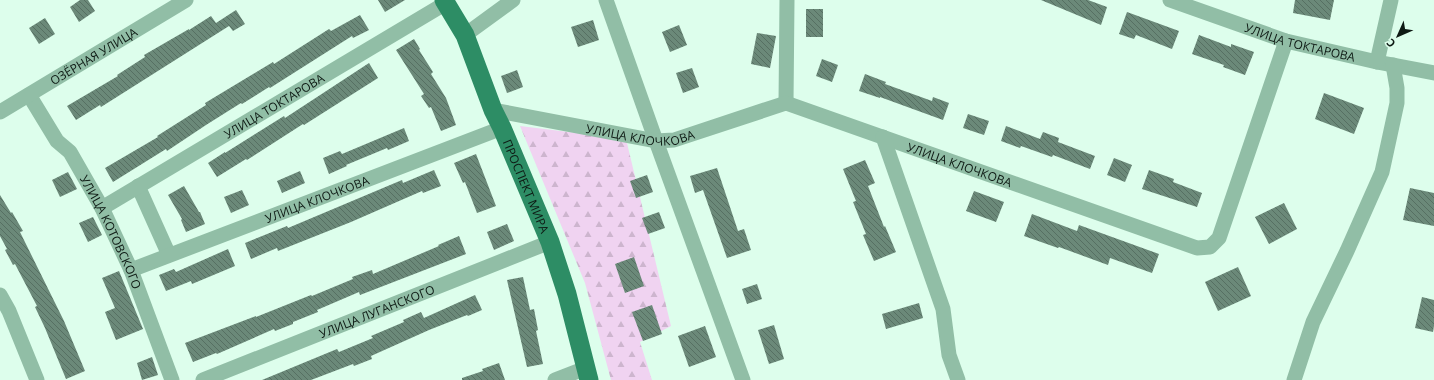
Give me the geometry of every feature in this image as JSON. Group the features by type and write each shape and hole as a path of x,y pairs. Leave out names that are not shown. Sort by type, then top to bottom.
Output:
{"main road":[{"name":"ПРОСПЕКТ МИРА","path":"445,2 465,35 493,110 550,242 567,294 587,374"}],"street":[{"name":"ОЗЁРНАЯ УЛИЦА","path":"0,112 186,0"},
{"path":"465,35 513,0"},
{"path":"606,0 743,380"},
{"path":"786,103 787,0"},
{"name":"УЛИЦА ТОКТАРОВА","path":"1170,0 1286,41 1377,62 1434,73"},
{"path":"1377,62 1391,0"},
{"name":"УЛИЦА ТОКТАРОВА","path":"102,208 445,2"},
{"name":"УЛИЦА КЛОЧКОВА","path":"493,110 656,141 674,140 786,103 1197,248 1210,247 1219,238 1286,41"},
{"path":"1294,380 1313,322 1348,251 1382,172 1397,103 1397,88 1393,65"},
{"name":"УЛИЦА КОТОВСКОГО","path":"29,95 57,141 70,152 102,208 131,270 172,380"},
{"name":"УЛИЦА КЛОЧКОВА","path":"131,270 502,128"},
{"path":"883,137 943,309 949,355 958,380"},
{"path":"138,186 169,255"},
{"name":"УЛИЦА ЛУГАНСКОГО","path":"203,380 550,242"},
{"path":"0,295 9,311 37,380"},
{"path":"555,380 587,374"}],"green space":[{"path":"520,126 626,139 671,326 640,342 652,380 611,380 585,283"}],"building":[{"path":"80,0 88,0 95,11 79,22 70,7"},
{"path":"378,0 405,0 385,12"},
{"path":"1041,0 1088,0 1107,7 1101,25"},
{"path":"1295,0 1334,0 1330,20 1293,13"},
{"path":"806,9 823,9 823,37 806,37"},
{"path":"236,10 245,24 233,31 229,26 101,107 100,105 76,120 67,106 118,76 117,75 145,57 144,55 211,16 216,23"},
{"path":"1127,12 1179,31 1172,49 1136,35 1134,39 1119,34"},
{"path":"360,15 369,30 353,38 352,36 270,88 269,87 242,104 241,103 167,151 166,149 113,182 105,168 158,137 157,136 206,105 205,103 273,62 274,64 329,29 331,31"},
{"path":"45,18 55,34 39,44 29,28"},
{"path":"593,20 599,40 578,47 571,27"},
{"path":"679,25 687,45 670,52 662,32"},
{"path":"757,33 776,36 770,68 751,64"},
{"path":"1199,35 1231,47 1231,44 1254,52 1245,75 1223,67 1224,65 1192,54"},
{"path":"414,39 433,72 431,74 446,98 456,125 441,131 431,107 429,108 421,96 424,94 396,50"},
{"path":"822,59 838,65 832,82 816,76"},
{"path":"369,63 378,78 304,125 303,124 247,160 246,159 217,177 208,163 284,116 285,118"},
{"path":"692,68 699,87 683,93 676,73"},
{"path":"517,70 523,87 507,93 501,76"},
{"path":"865,74 886,82 885,84 932,101 933,97 949,103 943,120 859,91"},
{"path":"1324,93 1364,108 1354,134 1315,119"},
{"path":"968,114 989,121 984,135 963,128"},
{"path":"1006,126 1040,139 1043,132 1059,138 1058,142 1095,156 1090,169 1053,155 1052,157 1021,146 1020,148 1001,141"},
{"path":"404,128 409,141 388,150 387,148 346,165 347,166 329,174 323,158 340,151 342,154"},
{"path":"476,154 496,206 477,213 465,182 463,183 454,163"},
{"path":"1114,158 1132,165 1125,182 1107,175"},
{"path":"865,160 875,183 868,186 884,227 885,226 896,252 874,261 863,235 866,234 853,202 856,201 843,169"},
{"path":"717,168 738,231 744,229 751,250 727,258 703,190 695,193 690,176"},
{"path":"434,170 441,186 423,193 422,191 351,222 278,251 277,248 251,259 245,243 287,226 288,228 402,180 403,183"},
{"path":"1149,170 1174,179 1173,182 1202,193 1197,207 1142,189"},
{"path":"300,171 305,183 282,193 277,181"},
{"path":"68,172 77,189 60,197 52,180"},
{"path":"647,175 653,192 636,198 630,181"},
{"path":"184,186 200,212 205,224 186,232 181,220 182,219 168,195"},
{"path":"1410,188 1434,193 1434,226 1403,220"},
{"path":"242,190 249,205 231,213 224,197"},
{"path":"974,191 1004,202 996,222 966,211"},
{"path":"0,195 23,231 20,232 64,321 85,371 66,379 35,307 37,306 15,264 13,265 5,250 7,249 0,236"},
{"path":"1284,203 1297,229 1269,244 1255,217"},
{"path":"659,212 665,228 648,234 642,218"},
{"path":"1032,214 1077,231 1079,225 1159,254 1152,273 1110,258 1108,265 1024,236"},
{"path":"93,217 102,235 88,242 79,223"},
{"path":"507,224 514,241 494,250 487,232"},
{"path":"459,236 466,254 360,295 359,292 317,310 318,312 293,322 293,324 275,331 274,329 217,354 216,353 193,362 185,343 311,295 312,296 353,279 352,277 372,270 373,274"},
{"path":"228,249 235,266 192,284 191,281 166,291 159,275 174,269 176,272"},
{"path":"634,257 644,286 625,293 615,264"},
{"path":"1238,267 1251,296 1218,311 1205,282"},
{"path":"119,271 143,329 116,340 105,312 115,308 102,278"},
{"path":"523,277 530,310 534,309 538,330 536,331 543,364 527,367 507,280"},
{"path":"757,284 762,299 747,304 742,289"},
{"path":"475,295 482,310 429,330 371,356 372,359 354,366 353,364 311,380 262,380 337,349 339,352 373,338 371,336 404,322 403,320 421,312 424,318"},
{"path":"1422,297 1434,300 1433,332 1415,328"},
{"path":"919,303 923,318 886,329 882,314"},
{"path":"652,305 662,334 643,341 632,312"},
{"path":"774,325 784,359 769,364 758,330"},
{"path":"705,326 716,357 689,367 678,336"},
{"path":"152,357 158,375 142,380 137,363"},
{"path":"499,363 505,380 462,380 462,378 483,371 482,369"}]}
